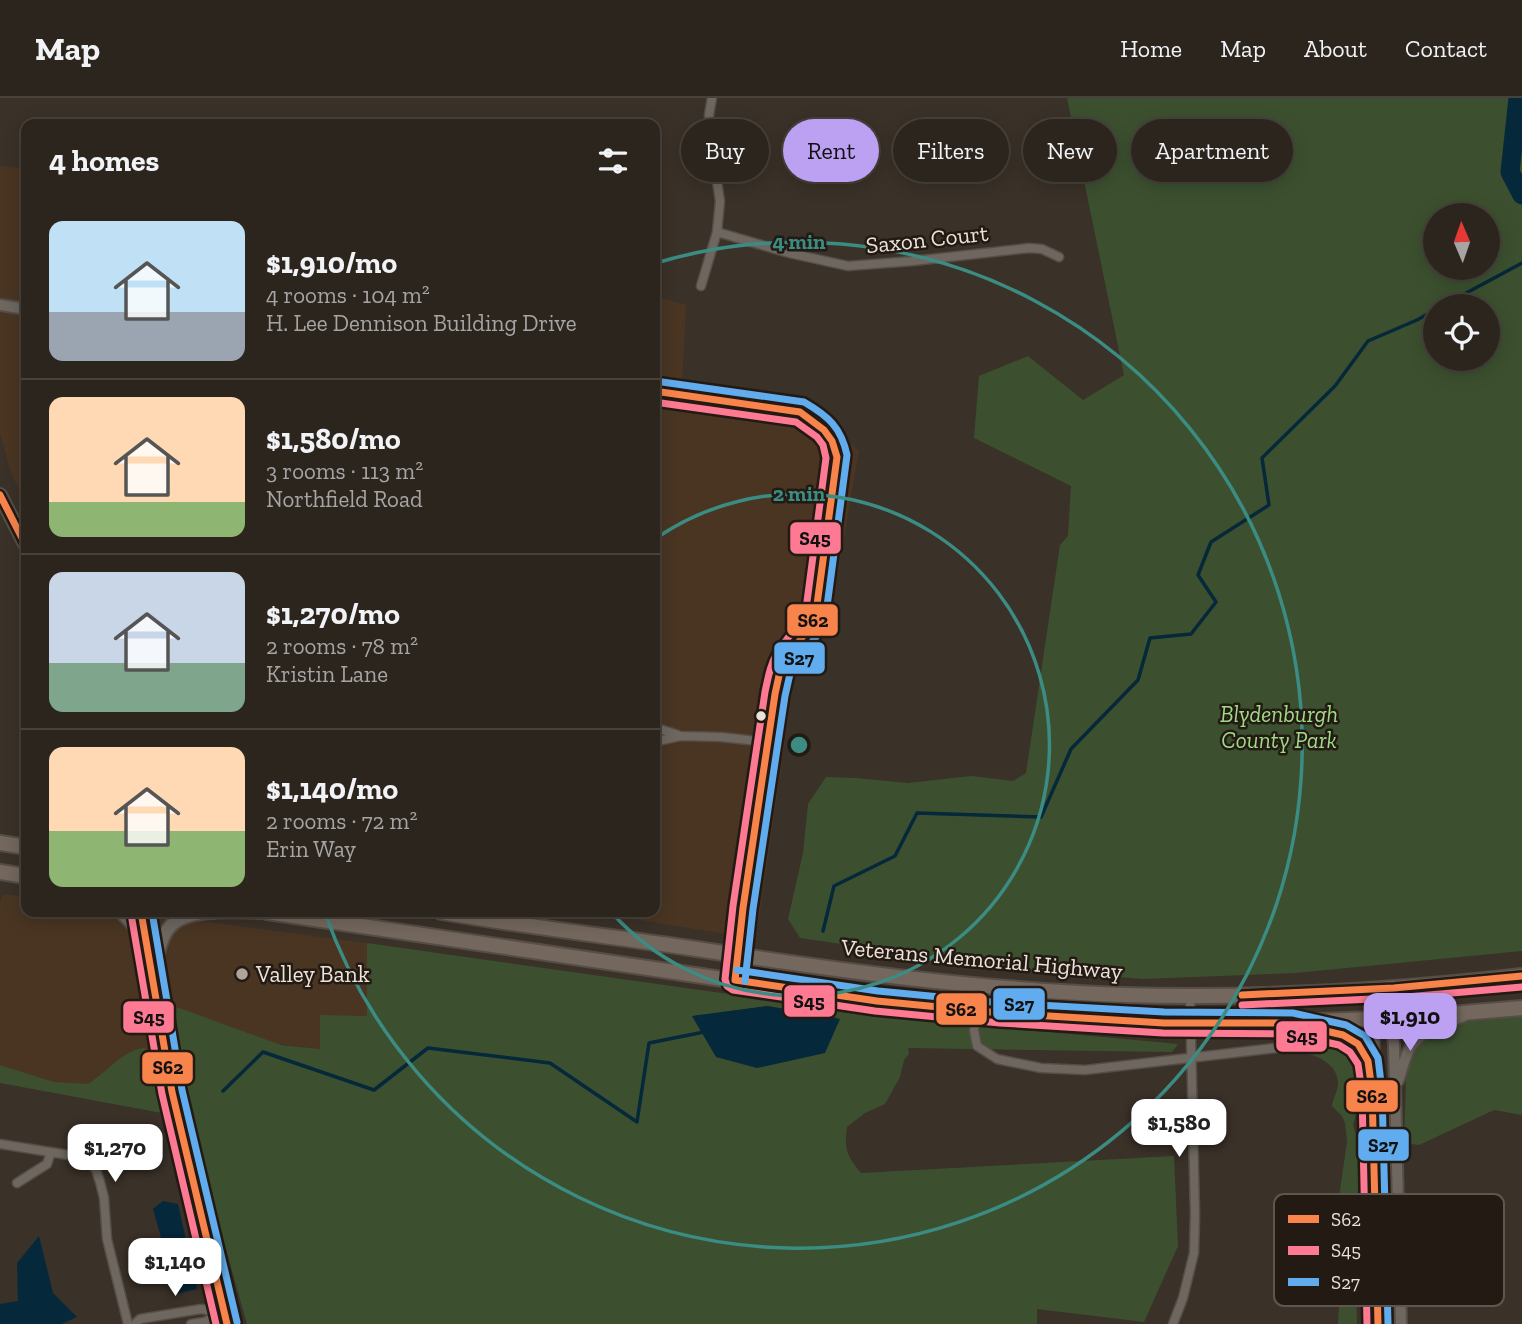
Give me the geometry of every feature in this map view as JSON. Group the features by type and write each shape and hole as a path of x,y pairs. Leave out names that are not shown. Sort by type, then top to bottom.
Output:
{"highway":[{"path":"0,843 21,846"},
{"path":"0,872 21,876"},
{"path":"302,917 864,999 977,1011 1122,1021 1292,1023 1522,1008"},
{"name":"Veterans Memorial Highway","path":"475,917 853,972 969,986 1111,995 1316,993 1522,976"}],"main road":[{"path":"0,495 21,536"},
{"path":"126,917 146,939"},
{"path":"142,917 172,1092 226,1319"},
{"path":"152,972 166,931 183,917"}],"street":[{"path":"701,286 717,232 720,201 709,114 712,98"},
{"name":"Saxon Court","path":"717,232 789,253 848,265 1029,248 1042,249 1059,257"},
{"path":"0,305 21,308"},
{"path":"660,392 800,412 828,432 837,457 816,612 810,627 785,660 775,694 735,980"},
{"path":"660,729 681,736"},
{"path":"660,740 681,736 767,742"},
{"path":"1375,1194 1372,1091 1374,1037 1384,1019 1385,989"},
{"path":"1173,1324 1183,1298 1194,1253 1190,996"},
{"path":"977,1011 974,1030 977,1046 997,1059 1041,1068 1085,1070 1284,1047"},
{"path":"1395,1091 1406,1057 1416,1041 1430,1030 1470,1013"},
{"path":"1384,1019 1394,1038 1398,1194"},
{"path":"1292,1023 1343,1035 1358,1044 1368,1061 1372,1091"},
{"path":"0,1144 81,1157 96,1170 104,1198 107,1239 128,1324"},
{"path":"17,1183 47,1164 51,1152"},
{"path":"1378,1306 1378,1324"},
{"path":"1401,1306 1401,1324"},
{"path":"135,1324 140,1319 201,1309 226,1319"},
{"path":"191,1324 226,1319"}],"shaded area":[{"path":"0,166 21,168 21,495 0,434"},
{"path":"660,297 686,305 682,387 810,403 859,451 828,630 795,674 756,939 621,917 660,917"},
{"path":"3,894 21,896 21,917 172,917 367,943 367,1017 321,1049 183,1033 90,1087 54,1082 0,1065 0,903"}],"green space":[{"name":"Blydenburgh County Park","path":"1067,98 1522,98 1522,951 1295,973 1142,979 891,957 896,952 800,938 788,919 803,853 808,804 826,777 908,783 971,776 1013,781 1026,773 1060,545 1068,536 1071,486 974,438 979,376 1028,356 1083,400 1124,375 1084,182 1117,182 1117,119 1071,119"},
{"path":"367,943 898,1018 1178,1044 1172,1052 908,1048 909,1054 904,1060 900,1077 885,1104 865,1113 847,1127 846,1147 861,1173 1174,1156 1178,1246 1144,1322 1037,1309 1037,1324 247,1324 189,1118 177,1092 165,1012 174,1006 281,1045 320,1049 320,1015 367,1016","holes":["768,1006 840,1018 693,1017 693,1016"]},
{"path":"1522,1016 1522,1115 1494,1110 1419,1145 1404,1143 1406,1079 1412,1051 1428,1034 1453,1023"},
{"path":"1338,1038 1352,1067 1360,1098 1353,1125 1362,1156 1357,1194 1339,1194 1347,1142 1345,1123 1332,1106 1338,1086 1337,1078 1326,1062 1296,1049 1296,1043 1305,1040 1315,1039 1334,1044"},
{"path":"144,1048 156,1062 162,1113 0,1083 0,1065 54,1082 88,1084 122,1057"},
{"path":"1339,1306 1356,1306 1357,1324 1338,1324"}],"water":[{"path":"767,1006 840,1019 825,1053 757,1068 716,1057 692,1016"},
{"path":"163,1201 178,1204 197,1289 177,1294 153,1209"},
{"path":"39,1236 53,1293 77,1317 61,1324 0,1324 0,1304 18,1301 17,1263"}],"waterway":[{"path":"1518,98 1510,172 1522,195"},
{"path":"1464,294 1522,263"},
{"path":"823,931 834,886 895,856 917,813 1041,817 1071,749 1138,680 1150,638 1191,634 1216,602 1198,575 1211,542 1269,505 1262,458 1335,386 1368,341 1423,317"},
{"path":"223,1091 263,1052 374,1090 428,1048 550,1063 637,1122 649,1043 704,1032"}],"transit line":[{"name":"S27","path":"660,382 804,402 832,423 841,437 847,455 826,614 819,633 794,665 785,696 745,981"},
{"name":"S62","path":"660,392 800,412 824,430 832,441 837,457 816,612 810,627 785,660 775,694 735,980"},
{"name":"S45","path":"660,403 796,422 817,437 823,445 826,458 806,609 775,658 765,692 733,906 725,979 727,986 733,990 875,1011 1000,1023 1163,1033 1290,1034 1339,1045 1350,1052 1358,1064 1362,1092 1364,1194"},
{"name":"S62","path":"0,495 21,536"},
{"name":"S45","path":"132,917 162,1094 216,1324"},
{"name":"S62","path":"142,917 172,1092 227,1324"},
{"name":"S27","path":"153,917 182,1090 237,1322"},
{"name":"S27","path":"737,970 878,991 1002,1003 1164,1012 1293,1013 1346,1025 1365,1036 1378,1058 1382,1091 1385,1194"},
{"name":"S62","path":"1242,995 1394,988 1522,976"},
{"name":"S62","path":"735,980 877,1001 1001,1013 1164,1023 1291,1023 1343,1035 1358,1044 1368,1061 1372,1091 1375,1194"},
{"name":"S45","path":"1242,1005 1394,998 1522,987"},
{"name":"S45","path":"1367,1306 1367,1324"},
{"name":"S62","path":"1378,1306 1378,1324"},
{"name":"S27","path":"1388,1306 1388,1324"}],"place":[{"name":"Valley Bank","path":"242,974"}]}
